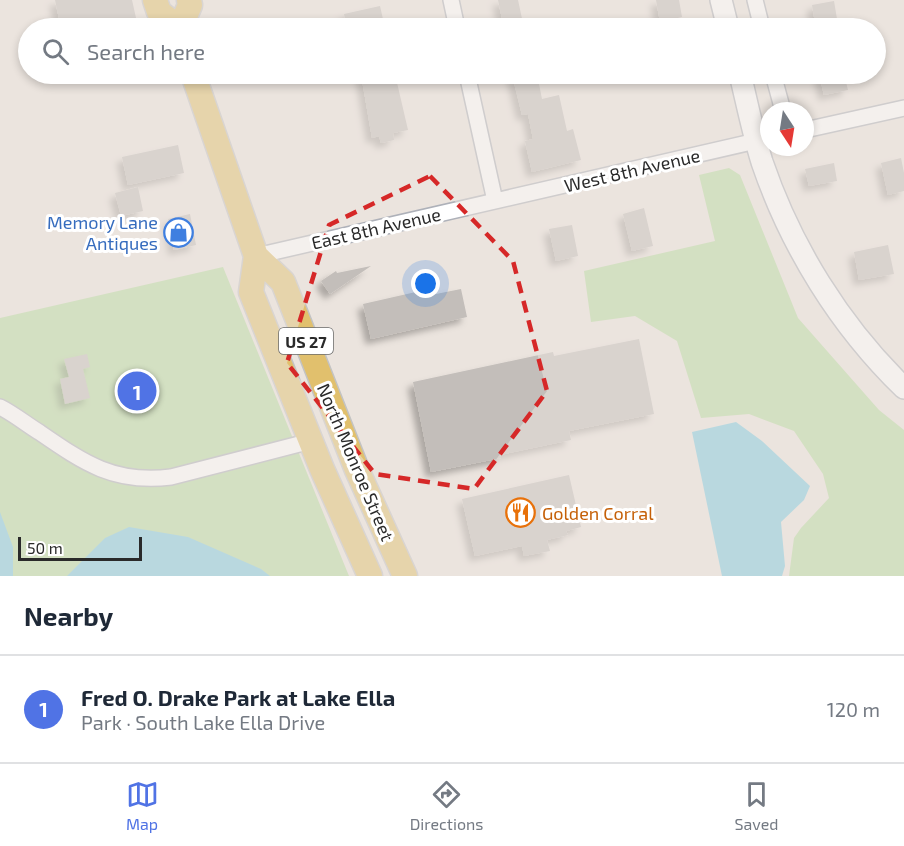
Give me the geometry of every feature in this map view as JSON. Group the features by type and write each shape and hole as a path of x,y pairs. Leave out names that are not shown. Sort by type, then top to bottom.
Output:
{"main road":[{"path":"155,0 159,12 166,18"},
{"path":"184,18 190,5 189,0"},
{"path":"721,0 726,18"},
{"name":"North Monroe Street","path":"196,84 256,256 282,282 343,435 405,576"},
{"path":"743,84 760,131"},
{"path":"766,156 771,185 791,230 826,295 876,361 904,388"},
{"name":"North Monroe Street","path":"256,256 251,292 311,441 370,576"},
{"path":"311,441 343,435"}],"street":[{"path":"451,0 456,18"},
{"path":"755,0 760,18"},
{"path":"469,84 495,201"},
{"path":"776,84 781,102"},
{"path":"814,128 904,108"},
{"name":"West 8th Avenue","path":"495,201 760,141"},
{"name":"East 8th Avenue","path":"256,256 495,201"},
{"path":"0,407 87,463 127,478 152,480 171,477 311,441"}],"highlighted area":[{"path":"430,176 513,261 547,391 474,489 375,474 287,363 329,225"}],"green space":[{"path":"729,168 740,175 798,318 879,410 904,430 904,576 789,576 794,538 829,498 823,474 794,431 749,414 701,418 677,341 635,316 591,322 584,271 715,241 699,175"},
{"path":"223,267 349,576 0,576 0,318"}],"water":[{"path":"736,422 762,441 810,486 804,500 781,522 785,566 782,576 722,576 692,432"},
{"path":"0,512 13,547 13,576 0,576"},
{"path":"129,527 188,537 261,569 270,576 67,576 105,538"}],"building":[{"path":"55,0 132,0 136,18 59,18"},
{"path":"498,0 518,0 522,18 502,18"},
{"path":"656,0 679,0 682,17 659,18"},
{"path":"834,1 837,18 814,18 812,5"},
{"path":"380,6 383,18 345,18 344,14"},
{"path":"363,84 397,84 408,130 393,133 394,140 381,143 379,136 372,138"},
{"path":"514,84 539,84 542,99 559,95 567,131 573,129 581,160 532,172 525,141 533,139 528,114 522,115"},
{"path":"821,84 846,84 848,90 824,95"},
{"path":"178,145 184,173 128,185 122,157"},
{"path":"901,158 904,191 888,195 881,163"},
{"path":"834,163 837,181 809,186 805,169"},
{"path":"138,187 143,211 121,216 115,193"},
{"path":"644,208 653,246 632,251 623,214"},
{"path":"190,214 196,245 174,250 168,219"},
{"path":"572,225 578,256 556,261 549,229"},
{"path":"888,245 894,274 859,280 854,252"},
{"path":"371,266 330,294 321,281 336,271 337,273"},
{"path":"429,289 431,295 461,289 467,317 371,339 363,304"},
{"path":"639,339 654,414 569,431 571,440 500,455 501,458 431,472 413,382 553,352 554,356"},
{"path":"87,354 90,367 83,369 90,398 65,404 60,379 69,377 64,359"},
{"name":"Golden Corral","path":"569,475 581,527 566,531 568,535 547,540 550,551 524,556 522,546 475,556 462,499"}],"place":[{"name":"Memory Lane Antiques","path":"179,232"},
{"name":"Fred O. Drake Park at Lake Ella","path":"137,391"},
{"name":"Golden Corral","path":"521,513"}]}
